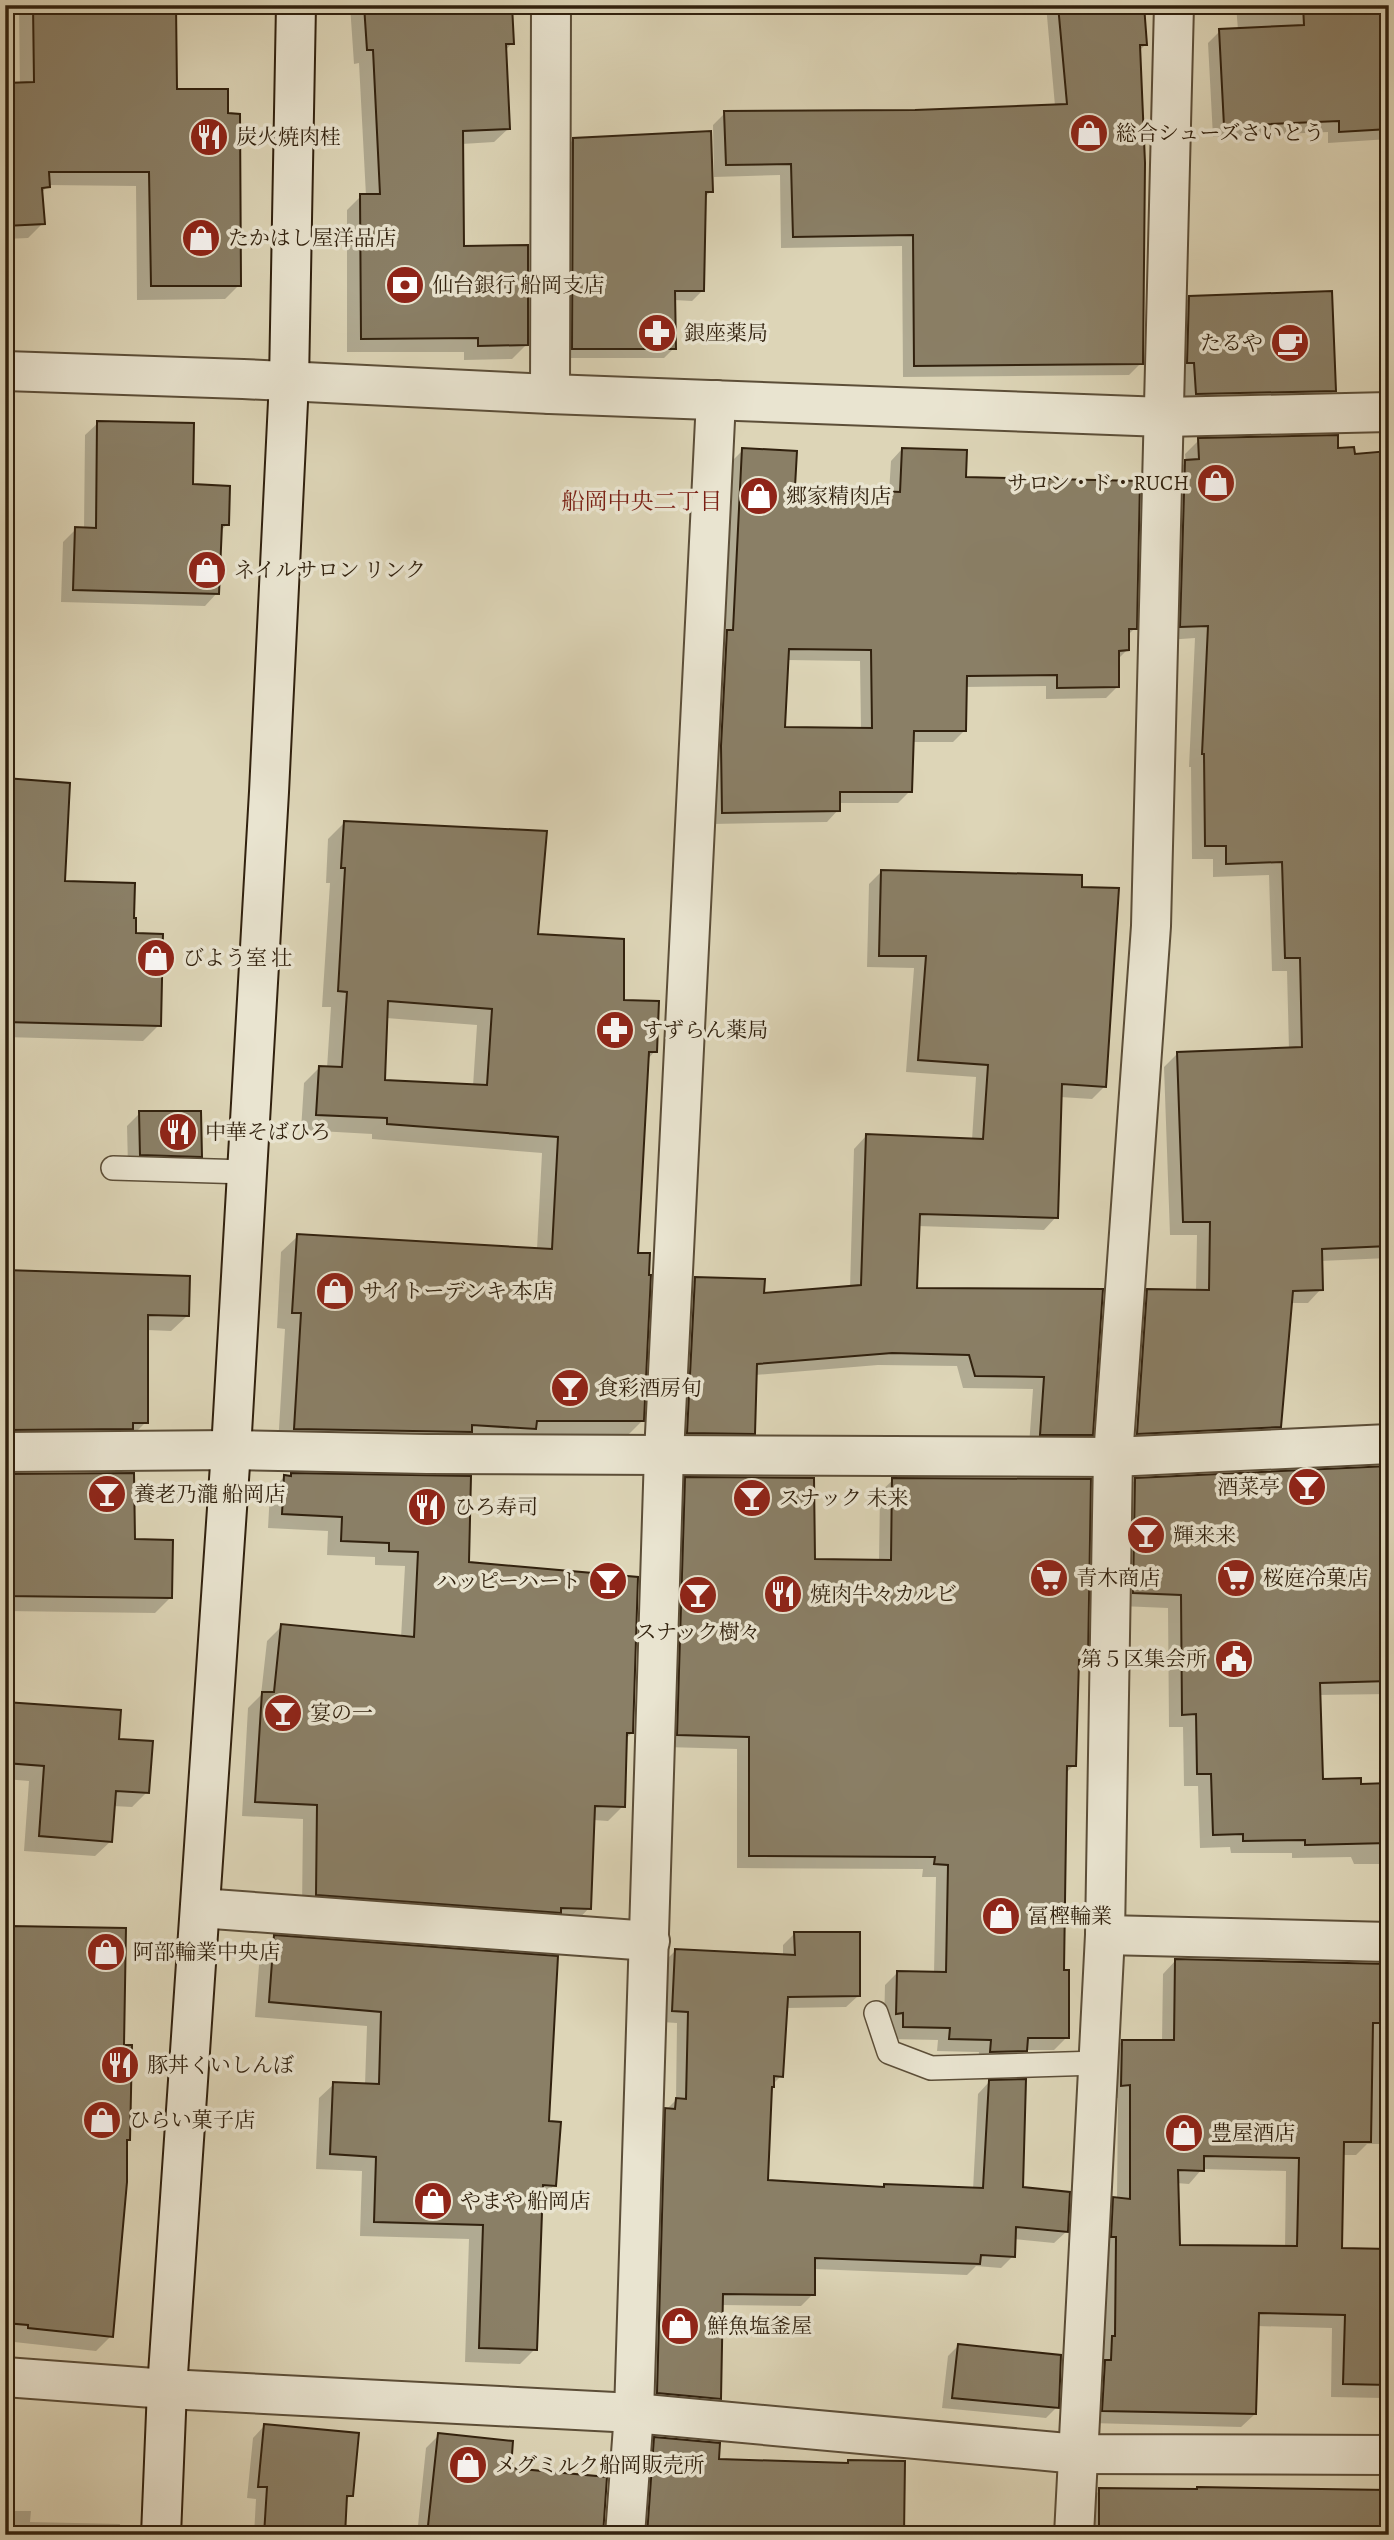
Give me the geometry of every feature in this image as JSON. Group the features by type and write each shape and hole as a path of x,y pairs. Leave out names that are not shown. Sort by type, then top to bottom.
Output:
{"street":[{"path":"161,2535 167,2389 231,1450 247,1172 289,381 296,5"},
{"path":"550,394 551,5"},
{"path":"1074,2535 1105,1935 1113,1457 1151,926 1174,5"},
{"path":"5,371 1164,417 1389,412"},
{"path":"625,2535 634,2413 664,1454 716,400"},
{"path":"5,1452 231,1450 427,1454 1113,1457 1389,1444"},
{"path":"200,1908 650,1941"},
{"path":"1105,1935 1389,1942"},
{"path":"5,2377 167,2389 634,2413 1078,2454 1389,2455"}],"lane":[{"path":"113,1168 247,1172"},
{"path":"876,2014 889,2052 931,2068 1098,2063"}],"building":[{"path":"33,5 176,5 177,89 228,89 228,113 240,114 241,286 151,286 149,172 49,172 50,187 42,188 45,224 5,226 5,83 34,82"},
{"path":"364,5 512,5 514,44 506,44 510,129 463,131 464,246 528,245 528,345 478,346 478,338 361,339 360,194 380,194 373,50 367,50"},
{"path":"1058,5 1144,5 1147,45 1140,45 1145,163 1143,364 914,366 913,235 793,237 791,164 726,165 724,111 915,110 1067,104"},
{"path":"1303,5 1385,5 1389,56 1389,129 1339,132 1339,121 1224,126 1219,29 1304,25"},
{"path":"711,131 713,192 706,192 704,291 675,291 676,349 572,349 573,138"},
{"path":"1332,291 1336,391 1196,394 1194,363 1187,363 1189,296"},
{"path":"97,421 194,423 193,484 230,486 229,525 222,525 219,594 73,590 75,527 96,528"},
{"path":"1338,435 1338,448 1354,447 1355,454 1389,451 1389,822 1382,822 1385,903 1389,903 1389,1246 1322,1249 1323,1290 1293,1291 1281,1427 1137,1434 1147,1289 1209,1290 1210,1222 1183,1222 1177,1052 1302,1047 1300,958 1285,958 1282,862 1226,864 1226,846 1205,846 1202,754 1208,626 1180,627 1185,460 1199,459 1198,438"},
{"path":"742,448 797,451 795,487 900,492 902,448 967,450 966,477 1140,481 1137,629 1129,629 1129,650 1119,651 1119,687 1057,688 1057,675 967,676 966,731 914,731 912,792 840,792 840,811 722,813 721,746 727,630 733,630","holes":["789,649 871,650 872,728 785,727"]},
{"path":"5,778 70,783 65,881 135,883 136,933 163,934 161,1026 5,1022"},
{"path":"344,821 547,831 538,934 624,939 624,1000 659,1001 657,1052 649,1052 638,1253 650,1253 651,1275 644,1421 537,1421 536,1429 472,1425 472,1432 294,1429 301,1313 292,1313 297,1234 552,1249 558,1137 387,1124 387,1118 316,1115 319,1066 342,1067 347,992 338,991 345,868 341,868","holes":["388,1001 492,1009 487,1085 385,1080"]},
{"path":"881,870 1082,875 1082,887 1119,888 1106,1087 1062,1084 1058,1218 920,1214 917,1288 1103,1289 1093,1435 1040,1435 1044,1377 975,1376 969,1355 892,1353 757,1364 755,1434 687,1433 695,1277 765,1279 764,1293 861,1285 866,1134 983,1139 988,1065 918,1060 926,956 879,956"},
{"path":"139,1111 201,1111 202,1157 140,1155"},
{"path":"5,1270 190,1276 189,1316 148,1315 148,1423 133,1423 133,1429 5,1430"},
{"path":"1389,1466 1389,1681 1320,1683 1323,1779 1361,1778 1361,1784 1389,1783 1389,1843 1305,1845 1305,1840 1243,1841 1243,1834 1213,1835 1211,1774 1197,1774 1196,1714 1182,1715 1181,1595 1133,1593 1135,1478"},
{"path":"134,1473 135,1539 173,1540 172,1598 5,1596 5,1474"},
{"path":"291,1473 471,1476 469,1562 638,1577 633,1733 627,1733 625,1807 595,1806 591,1909 561,1908 561,1913 316,1895 317,1805 255,1802 262,1692 274,1692 281,1624 414,1637 418,1552 389,1551 389,1543 341,1541 342,1517 282,1514 284,1475 291,1476"},
{"path":"685,1477 814,1478 815,1559 891,1560 892,1478 1091,1479 1088,1660 1079,1660 1076,1766 1067,1766 1064,1970 1069,1970 1069,2038 1028,2038 1027,2051 990,2052 991,2040 949,2039 950,2028 903,2027 903,2013 896,2014 897,1971 946,1972 948,1865 934,1864 935,1857 749,1856 749,1737 677,1735"},
{"path":"5,1702 121,1710 119,1739 153,1741 149,1793 116,1791 112,1842 39,1836 44,1766 5,1763"},
{"path":"10,1926 126,1928 124,2045 132,2045 130,2140 127,2140 127,2182 113,2337 5,2323 5,2032 8,2032"},
{"path":"794,1932 860,1932 860,1996 788,1997 783,2077 774,2076 772,2087 768,2180 884,2187 884,2184 983,2188 989,2080 1026,2079 1023,2187 1070,2192 1068,2232 1016,2227 1015,2257 981,2255 980,2264 815,2258 815,2295 723,2294 721,2399 657,2393 665,2108 675,2109 676,2098 686,2099 688,2012 672,2011 675,1949 795,1955"},
{"path":"274,1935 558,1956 549,2121 561,2122 556,2186 543,2185 537,2350 479,2348 483,2225 374,2222 376,2157 330,2154 333,2082 379,2084 381,2012 269,2002"},
{"path":"1175,1959 1389,1964 1389,2023 1373,2023 1371,2142 1344,2142 1342,2248 1389,2249 1389,2385 1343,2384 1345,2315 1259,2313 1256,2414 1102,2411 1105,2360 1111,2360 1112,2336 1115,2336 1116,2237 1111,2237 1113,2197 1130,2199 1130,2085 1121,2086 1122,2040 1174,2040","holes":["1204,2156 1299,2158 1297,2246 1180,2245 1178,2170 1204,2171"]},
{"path":"958,2344 1061,2355 1059,2408 952,2398"},
{"path":"264,2424 359,2433 353,2496 347,2496 345,2535 264,2535 267,2487 258,2487"},
{"path":"438,2433 513,2441 511,2468 607,2477 603,2535 427,2535"},
{"path":"654,2437 720,2443 719,2459 848,2463 848,2460 905,2461 904,2535 647,2535"},
{"path":"1099,2488 1389,2490 1389,2535 1099,2535"}],"place":[{"name":"総合シューズさいとう","path":"1089,133"},
{"name":"炭火焼肉桂","path":"209,137"},
{"name":"たかはし屋洋品店","path":"201,238"},
{"name":"仙台銀行 船岡支店","path":"405,285"},
{"name":"銀座薬局","path":"657,333"},
{"name":"たるや","path":"1290,343"},
{"name":"サロン・ド・RUCH","path":"1216,483"},
{"name":"郷家精肉店","path":"759,496"},
{"name":"ネイルサロン リンク","path":"207,570"},
{"name":"びよう室 壮","path":"156,958"},
{"name":"すずらん薬局","path":"615,1030"},
{"name":"中華そばひろ","path":"178,1132"},
{"name":"サイトーデンキ 本店","path":"335,1291"},
{"name":"食彩酒房旬","path":"570,1388"},
{"name":"酒菜亭","path":"1307,1487"},
{"name":"養老乃瀧 船岡店","path":"107,1494"},
{"name":"スナック 未来","path":"752,1498"},
{"name":"ひろ寿司","path":"427,1507"},
{"name":"輝来来","path":"1146,1535"},
{"name":"青木商店","path":"1049,1578"},
{"name":"桜庭冷菓店","path":"1236,1578"},
{"name":"ハッピーハート","path":"608,1581"},
{"name":"焼肉牛々カルビ","path":"783,1594"},
{"name":"スナック樹々","path":"698,1595"},
{"name":"第５区集会所","path":"1234,1659"},
{"name":"宴の一","path":"283,1713"},
{"name":"冨樫輪業","path":"1001,1916"},
{"name":"阿部輪業中央店","path":"106,1952"},
{"name":"豚丼くいしんぼ","path":"120,2065"},
{"name":"ひらい菓子店","path":"102,2120"},
{"name":"豊屋酒店","path":"1184,2133"},
{"name":"やまや 船岡店","path":"433,2201"},
{"name":"鮮魚塩釜屋","path":"680,2326"},
{"name":"メグミルク船岡販売所","path":"468,2465"}],"district":[{"name":"船岡中央二丁目","path":"642,501"}]}
